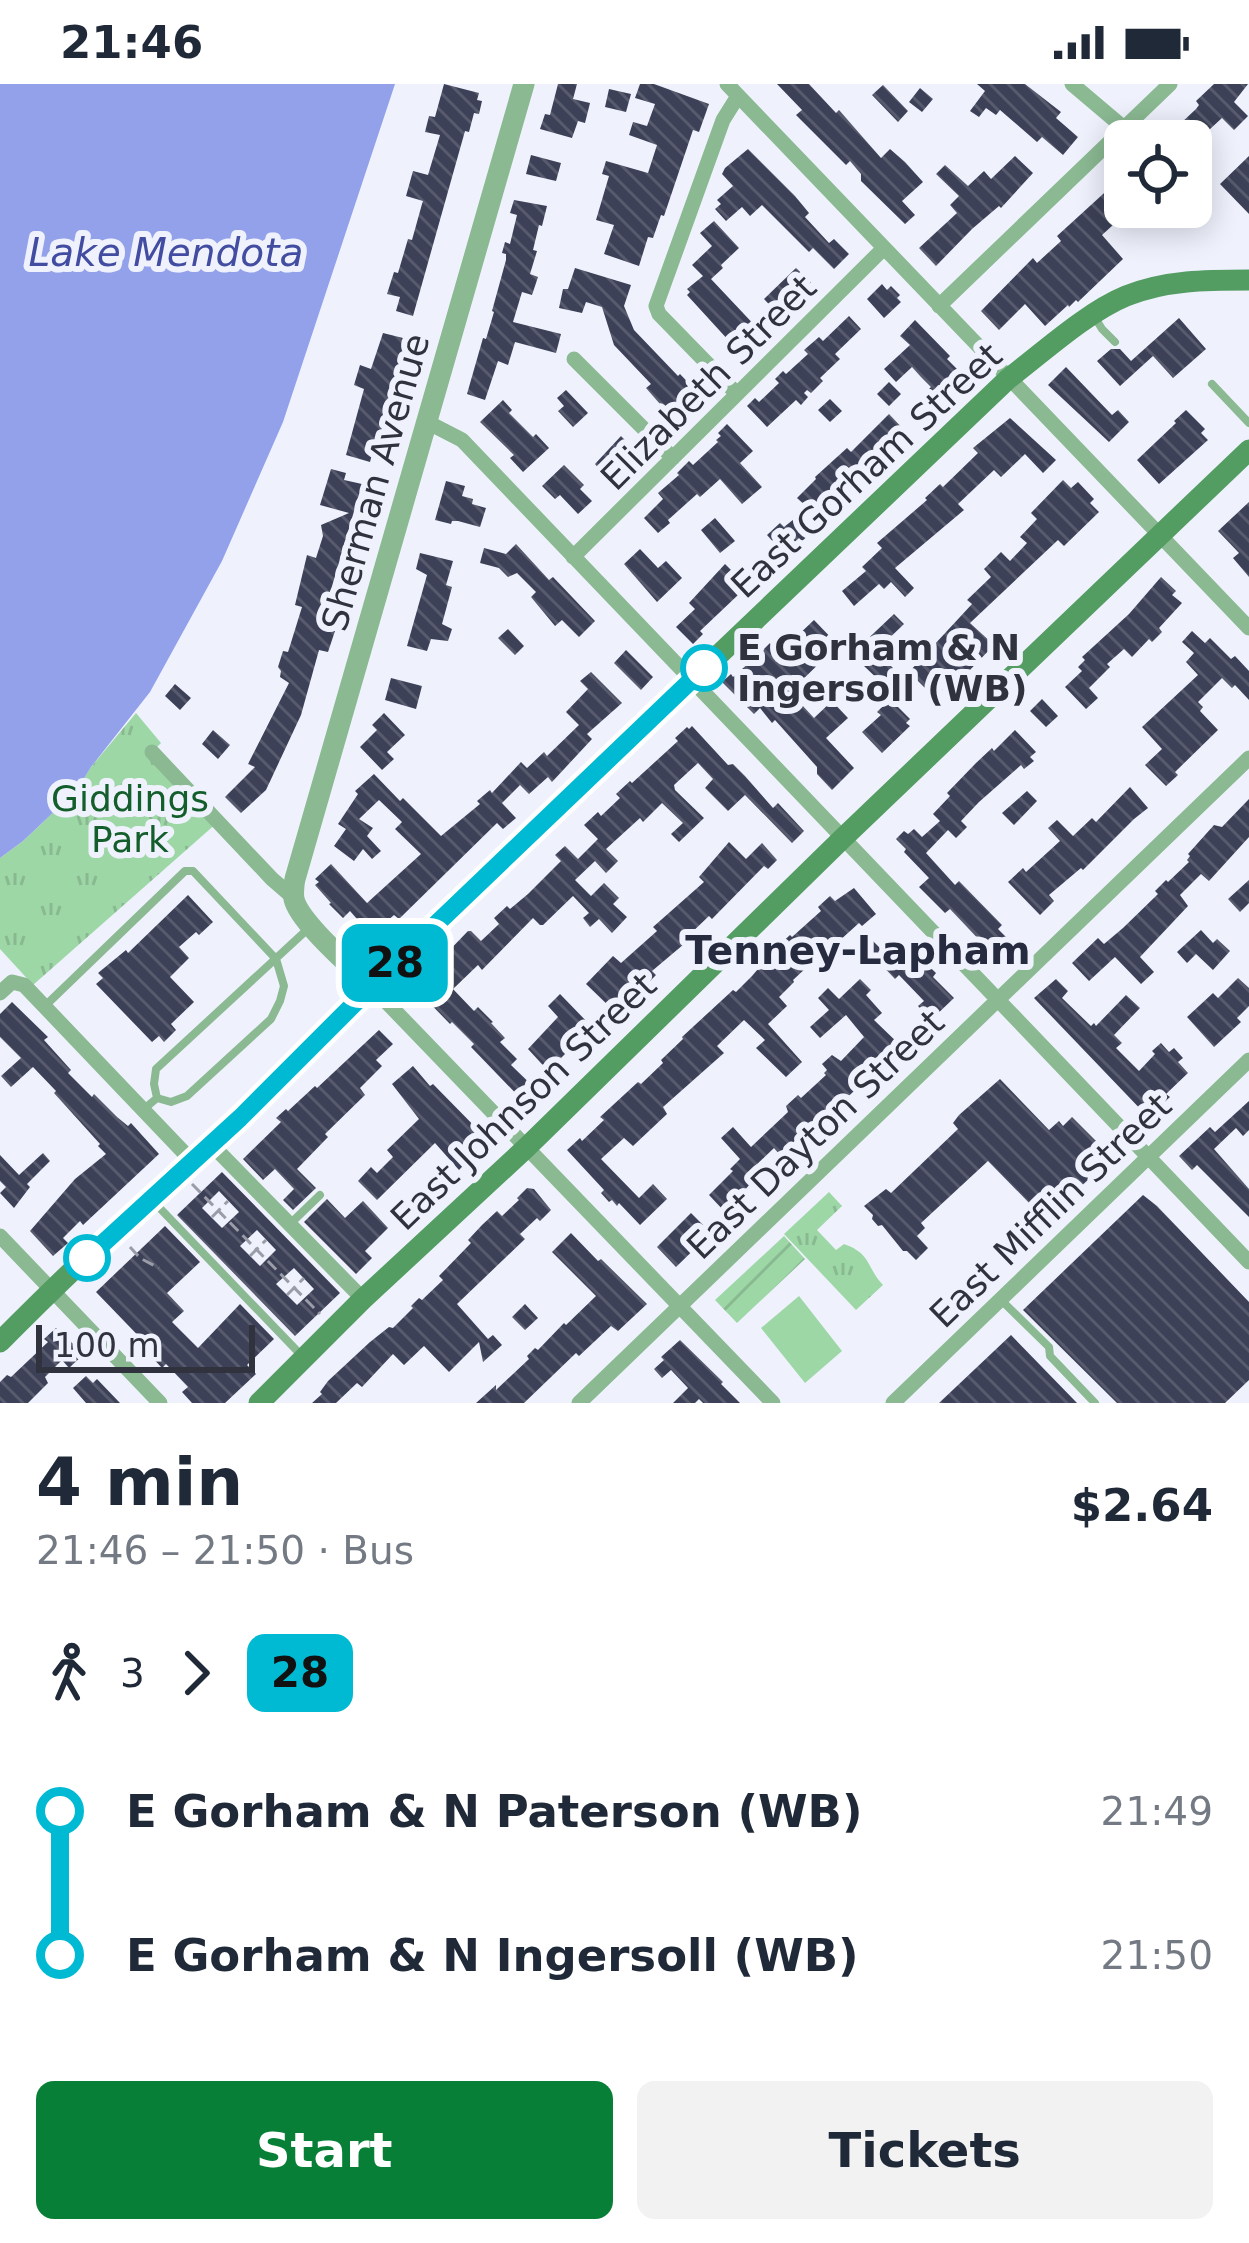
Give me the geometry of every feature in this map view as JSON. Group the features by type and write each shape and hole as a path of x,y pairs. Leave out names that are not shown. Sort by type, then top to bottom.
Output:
{"main road":[{"name":"East Gorham Street","path":"0,1342 1008,379 1121,298 1201,280 1249,280"},
{"name":"East Johnson Street","path":"259,1403 1249,450"}],"street":[{"name":"Sherman Avenue","path":"294,898 300,861 524,84"},
{"path":"1072,84 1115,120"},
{"path":"1132,120 1170,84"},
{"path":"737,394 656,306 733,90 1249,628"},
{"path":"939,306 1104,147"},
{"name":"Elizabeth Street","path":"573,557 884,248"},
{"path":"574,359 673,458"},
{"path":"427,422 462,440 997,1000 1246,1252"},
{"path":"152,752 294,898 311,926 773,1403"},
{"name":"East Dayton Street","path":"579,1403 1249,758"},
{"path":"0,993 12,982 20,982 143,1110 185,1166"},
{"name":"East Mifflin Street","path":"893,1403 1249,1060"},
{"path":"211,1144 363,1299"},
{"path":"0,1236 160,1403"}],"lane":[{"path":"1094,314 1114,342"},
{"path":"1212,384 1249,423"},
{"path":"45,1007 185,871 193,871 276,959 284,986 271,1019 187,1096 171,1102 157,1098"},
{"path":"157,1098 156,1069 311,926"},
{"path":"143,1110 157,1098"},
{"path":"290,1224 320,1195"},
{"path":"151,1199 304,1358"},
{"path":"1000,1299 1049,1347 1050,1356 1095,1403"}],"path":[{"path":"185,1166 218,1210 321,1316"},
{"path":"212,1217 228,1201"},
{"path":"250,1256 266,1240"},
{"path":"130,1247 159,1268"},
{"path":"286,1295 304,1278"}],"green space":[{"name":"Giddings Park","path":"136,713 161,743 152,752 218,822 33,985 0,949 0,858 77,790"},
{"path":"829,1192 842,1206 817,1230 836,1250 844,1244 860,1252 883,1285 856,1310 784,1234"},
{"path":"784,1236 805,1259 737,1323 715,1300"},
{"path":"799,1296 842,1351 805,1383 761,1328"}],"water":[{"name":"Lake Mendota","path":"0,84 395,84 283,422 222,561 150,692 77,790 0,858"}],"building":[{"path":"444,84 479,93 477,100 482,101 469,132 465,131 413,316 396,311 400,297 387,294 408,239 412,240 423,201 406,196 413,171 428,175 440,135 425,132 429,116 435,117"},
{"path":"558,84 577,84 573,99 590,103 585,123 578,121 572,138 540,129 545,114 550,115"},
{"path":"640,84 654,84 709,104 699,132 693,130 664,216 653,238 648,237 639,266 604,254 614,225 596,220 609,176 602,174 606,161 648,173 657,145 629,135 633,122 647,126 655,104 635,98"},
{"path":"777,84 809,84 881,158 890,149 905,162 923,182 902,201 915,215 905,224 861,181 850,161 846,165 796,115 802,110"},
{"path":"977,84 1025,84 1061,112 1056,118 1078,137 1063,155 1042,137 1037,142 1000,110 996,115 986,108 979,117 970,111 985,91"},
{"path":"1214,84 1248,84 1234,102 1248,116 1234,130 1222,118 1212,127 1212,120 1184,120 1199,105 1196,101"},
{"path":"883,85 908,111 898,122 872,95"},
{"path":"920,88 933,99 922,112 909,102"},
{"path":"609,89 631,94 626,112 605,107"},
{"path":"748,149 795,196 809,213 805,217 829,243 834,239 849,254 834,269 813,248 809,252 762,205 750,216 742,207 726,221 715,209 721,204 717,200 733,186 722,174 725,168"},
{"path":"531,155 561,163 556,181 526,174"},
{"path":"1015,156 1033,173 936,266 919,248 957,213 950,205 959,196 936,174 945,165 968,186 984,171 991,179"},
{"path":"1249,156 1249,214 1220,184"},
{"path":"1104,193 1104,228 1110,228 1102,235 1123,259 1045,326 1025,304 999,330 981,311 1033,258 1037,263 1061,241 1057,236"},
{"path":"514,200 547,206 533,250 537,251 530,274 538,277 532,295 522,292 513,322 561,334 556,353 515,342 508,365 498,361 485,400 467,394 494,312 506,260 502,253 505,242 510,244 517,215 510,213"},
{"path":"714,221 739,248 711,279 760,331 741,354 687,295 687,289 703,276 692,265 712,246 700,233"},
{"path":"575,268 631,285 624,306 634,330 700,395 667,428 652,411 660,404 646,388 651,384 614,345 602,307 586,302 582,313 559,308"},
{"path":"796,268 811,282 781,317 764,299"},
{"path":"882,284 887,290 891,286 901,302 884,318 867,299"},
{"path":"849,316 861,329 835,354 840,359 811,393 804,393 808,397 801,405 796,400 767,427 747,406 755,398 759,402 779,383 775,379 783,371 786,374 808,354 804,350 819,337 823,341"},
{"path":"1179,318 1206,349 1173,378 1153,356 1120,386 1097,361 1111,349 1120,349 1131,361"},
{"path":"915,320 966,378 927,416 915,403 931,387 912,367 896,382 884,369 910,345 900,336"},
{"path":"383,333 407,339 387,430 378,431 370,462 346,455 364,389 354,385 360,365 371,369"},
{"path":"1066,367 1112,415 1118,410 1129,422 1109,442 1048,385"},
{"path":"889,382 901,394 889,406 877,394"},
{"path":"566,390 588,413 573,427 558,411 564,406 557,398"},
{"path":"830,399 842,411 830,422 818,410"},
{"path":"503,400 512,410 509,413 549,448 523,472 510,458 514,455 480,422"},
{"path":"1186,410 1205,429 1201,433 1208,440 1159,484 1137,460"},
{"path":"889,414 907,433 866,469 869,473 817,528 783,553 767,535 808,508 797,498 815,477 847,448 851,452"},
{"path":"1010,418 1056,460 1043,473 1025,454 1001,477 994,470 958,504 964,510 895,568 914,588 905,597 891,582 884,589 879,584 854,606 842,591 866,571 862,567 882,548 877,543 940,484 943,487 978,453 973,448"},
{"path":"727,424 753,451 740,463 762,487 742,504 720,479 700,497 697,494 658,533 644,518 663,499 658,493 689,461 693,465 718,442 718,433"},
{"path":"621,436 636,451 630,463 618,463 604,475 595,464"},
{"path":"564,465 592,501 578,514 560,495 555,499 542,486"},
{"path":"331,469 346,473 344,480 362,484 330,593 337,595 327,629 335,631 328,652 319,650 301,715 266,790 241,813 225,797 255,767 248,764 289,683 280,677 278,667 283,651 288,652 302,607 295,605 307,555 316,558 323,536 321,525 349,513 320,505"},
{"path":"1063,480 1071,488 1078,482 1099,512 1064,546 1058,540 970,623 994,645 935,698 909,672 972,604 967,600 991,577 984,569 1001,552 1010,561 1027,543 1020,537 1037,519 1031,513"},
{"path":"446,481 465,486 462,496 486,508 480,527 435,520"},
{"path":"1249,502 1249,577 1233,558 1239,553 1218,531"},
{"path":"715,518 735,541 720,553 701,530"},
{"path":"516,544 595,621 579,637 562,620 555,626 531,597 536,592 517,573 508,577 499,568 480,563 484,548 506,554"},
{"path":"640,549 658,568 666,561 682,578 657,602 624,564"},
{"path":"420,553 453,561 442,624 452,629 448,641 431,639 427,651 407,646 427,575 416,569"},
{"path":"725,564 751,590 742,599 738,595 700,631 703,634 693,644 676,627 695,609 689,603"},
{"path":"1161,577 1182,603 1152,642 1149,639 1132,657 1124,649 1107,664 1110,667 1089,688 1098,698 1086,709 1065,687 1082,671 1078,667 1085,660 1082,657"},
{"path":"894,614 904,624 879,648 897,672 884,685 864,666 867,660 857,649"},
{"path":"814,620 838,645 790,692 814,718 832,701 848,718 826,738 854,768 832,790 775,720 772,723 760,708 754,714 722,682 756,652 758,655 770,643 776,650"},
{"path":"508,629 524,646 515,655 498,638"},
{"path":"1192,631 1205,643 1210,638 1249,671 1249,700 1222,678 1198,702 1203,707 1200,711 1218,730 1166,786 1145,765 1162,749 1142,727 1198,675 1186,662 1194,653 1182,642"},
{"path":"626,650 653,677 641,690 614,663"},
{"path":"591,672 622,703 587,734 592,739 552,782 548,777 529,794 520,785 502,803 516,818 503,829 497,823 399,919 394,915 371,935 350,911 343,918 329,904 315,879 331,864 367,903 421,854 395,829 402,822 379,800 359,819 373,828 367,836 381,851 372,859 363,849 354,861 334,846 346,829 338,824 358,794 355,791 374,774 441,836 521,762 527,768 544,752 547,756 579,725 566,712 588,689 580,681"},
{"path":"391,678 422,686 416,709 385,700"},
{"path":"175,684 191,698 180,710 165,696"},
{"path":"890,699 910,719 906,723 910,726 882,753 862,732"},
{"path":"1042,699 1058,716 1046,727 1030,711"},
{"path":"384,713 405,735 387,752 394,759 382,770 360,747 377,730 372,725"},
{"path":"692,726 773,808 778,803 804,831 792,843 745,795 728,811 705,788 713,779 698,763 674,785 704,818 679,842 671,834 683,823 662,803 606,849 618,861 606,873 595,861 575,880 591,896 604,883 619,898 613,904 627,917 612,933 599,919 590,927 583,918 589,913 573,896 543,925 533,918 482,970 478,965 453,989 474,1011 478,1007 505,1038 500,1042 517,1059 511,1065 539,1092 527,1105 471,1047 474,1044 417,990 446,964 441,959 468,931 481,941 499,924 494,918 528,894 561,861 555,855 565,846 578,859 598,839 584,825 598,812 601,816 620,798 616,794"},
{"path":"213,730 230,745 218,759 202,744"},
{"path":"1015,730 1036,752 1030,757 1034,761 1024,769 1021,765 979,802 961,821 967,827 956,838 948,830 926,853 1002,925 998,929 1010,941 1001,949 1007,956 998,965 950,909 945,913 919,887 929,878 896,839 914,829 922,837 940,821 933,814 950,796 947,793"},
{"path":"1130,787 1148,808 1083,870 1049,895 1054,901 1040,915 1008,882 1060,841 1048,828 1057,820 1073,836 1092,818 1096,822"},
{"path":"1027,791 1037,801 1014,825 1002,813"},
{"path":"1249,799 1249,837 1209,881 1201,874 1180,895 1188,906 1140,957 1154,972 1141,984 1115,957 1089,981 1072,963 1098,938 1104,944 1123,928 1189,862 1188,854 1214,825 1222,827"},
{"path":"729,842 746,859 762,843 777,860 768,869 764,866 712,919 709,916 688,936 652,971 656,975 647,984 639,976 611,1008 586,984 613,956 621,963 657,931 653,927 704,882 699,877"},
{"path":"1249,880 1249,903 1240,912 1228,899"},
{"path":"854,888 876,914 838,942 842,947 826,962 820,955 793,980 779,997 787,1006 768,1024 802,1062 786,1077 756,1048 765,1040 744,1020 717,1046 724,1053 663,1107 667,1114 633,1146 624,1138 601,1159 639,1198 653,1184 667,1199 640,1225 619,1203 609,1202 601,1193 604,1190 567,1150 663,1063 682,1037 736,992 776,948 821,911 818,907 830,896 835,901"},
{"path":"188,895 213,922 179,947 189,958 170,977 194,1002 171,1024 176,1030 164,1042 159,1036 152,1042 96,984 103,978 98,973 126,950 128,953"},
{"path":"1201,930 1230,951 1213,970 1196,954 1187,963 1177,952"},
{"path":"868,936 890,958 906,944 954,998 931,1020 918,1006 924,1001 899,975 895,979 863,952 867,949 861,943"},
{"path":"1238,978 1249,988 1249,1006 1237,1018 1241,1022 1214,1047 1187,1017 1213,993 1218,998"},
{"path":"860,979 871,990 866,995 882,1013 874,1020 901,1046 780,1155 774,1148 754,1167 760,1173 725,1212 709,1195 740,1159 721,1138 733,1127 751,1147 788,1112 786,1106 826,1075 822,1064 832,1055 841,1061 864,1037 846,1015 820,1038 810,1027 829,1010 818,998 828,988 839,999"},
{"path":"1056,979 1068,991 1062,998 1091,1026 1126,995 1140,1008 1114,1035 1122,1043 1116,1048 1139,1071 1161,1043 1183,1058 1178,1062 1188,1073 1148,1117 1034,998"},
{"path":"560,994 592,1027 551,1074 528,1049 558,1017 548,1006"},
{"path":"12,1002 48,1037 44,1040 71,1070 68,1073 128,1126 131,1123 159,1154 83,1225 80,1221 63,1238 68,1243 53,1256 30,1231 75,1179 106,1154 33,1067 11,1087 1,1076 21,1058 0,1037 0,1014"},
{"path":"379,1030 393,1044 376,1060 382,1066 360,1088 365,1095 297,1169 316,1188 293,1210 283,1200 294,1189 275,1169 263,1180 243,1159 281,1122 276,1118 317,1088"},
{"path":"413,1066 488,1140 459,1170 435,1143 377,1200 358,1181 371,1167 377,1173 393,1157 387,1150 419,1119 392,1084"},
{"path":"1000,1079 1049,1130 1072,1117 1112,1157 1072,1195 1069,1192 1058,1202 1050,1193 1034,1208 988,1161 921,1223 925,1228 917,1236 928,1248 916,1260 878,1226 864,1206 886,1189 891,1193 958,1129 953,1123 959,1115"},
{"path":"1249,1101 1249,1130 1243,1136 1236,1128 1214,1149 1249,1189 1249,1217 1197,1165 1192,1170 1179,1156 1210,1127 1215,1132"},
{"path":"43,1153 50,1161 27,1184 30,1187 14,1208 0,1193 6,1187 0,1181 0,1155 19,1175"},
{"path":"222,1172 340,1293 295,1336 177,1215","holes":["219,1191 239,1212 222,1228 202,1208","257,1230 276,1250 260,1266 240,1246","294,1268 314,1289 297,1305 276,1284"]},
{"path":"527,1188 534,1189 551,1210 520,1234 525,1239 457,1304 488,1339 493,1335 502,1345 483,1362 479,1342 449,1372 424,1346 404,1365 393,1354 362,1387 357,1383 336,1403 312,1403 328,1381 443,1280 439,1276 482,1225 497,1211 502,1216"},
{"path":"1143,1195 1249,1302 1249,1380 1225,1403 1117,1403 1023,1310"},
{"path":"327,1199 345,1218 363,1201 388,1228 365,1251 372,1258 356,1274 304,1222"},
{"path":"691,1213 711,1233 676,1267 657,1247"},
{"path":"165,1226 200,1262 167,1293 184,1311 172,1322 198,1348 240,1304 274,1339 247,1365 256,1374 225,1403 192,1403 182,1392 188,1387 166,1364 162,1368 149,1354 152,1350 96,1292"},
{"path":"571,1233 647,1304 618,1331 611,1326 579,1356 576,1353 524,1403 476,1403 496,1385 496,1390 535,1348 596,1296 552,1252"},
{"path":"525,1304 538,1318 525,1330 512,1317"},
{"path":"56,1328 84,1354 69,1368 62,1360 28,1403 0,1403 0,1382 48,1342 44,1339"},
{"path":"1011,1335 1077,1403 939,1403"},
{"path":"680,1340 740,1403 699,1399 673,1403 688,1388 671,1370 662,1378 654,1369"},
{"path":"86,1376 93,1383 97,1379 120,1403 86,1403 73,1388"}],"bus line":[{"name":"28","path":"87,1258 240,1118 704,668"}],"place":[{"name":"E Gorham & N Ingersoll (WB)","path":"704,668"}],"district":[{"name":"Tenney-Lapham","path":"858,950"}]}
